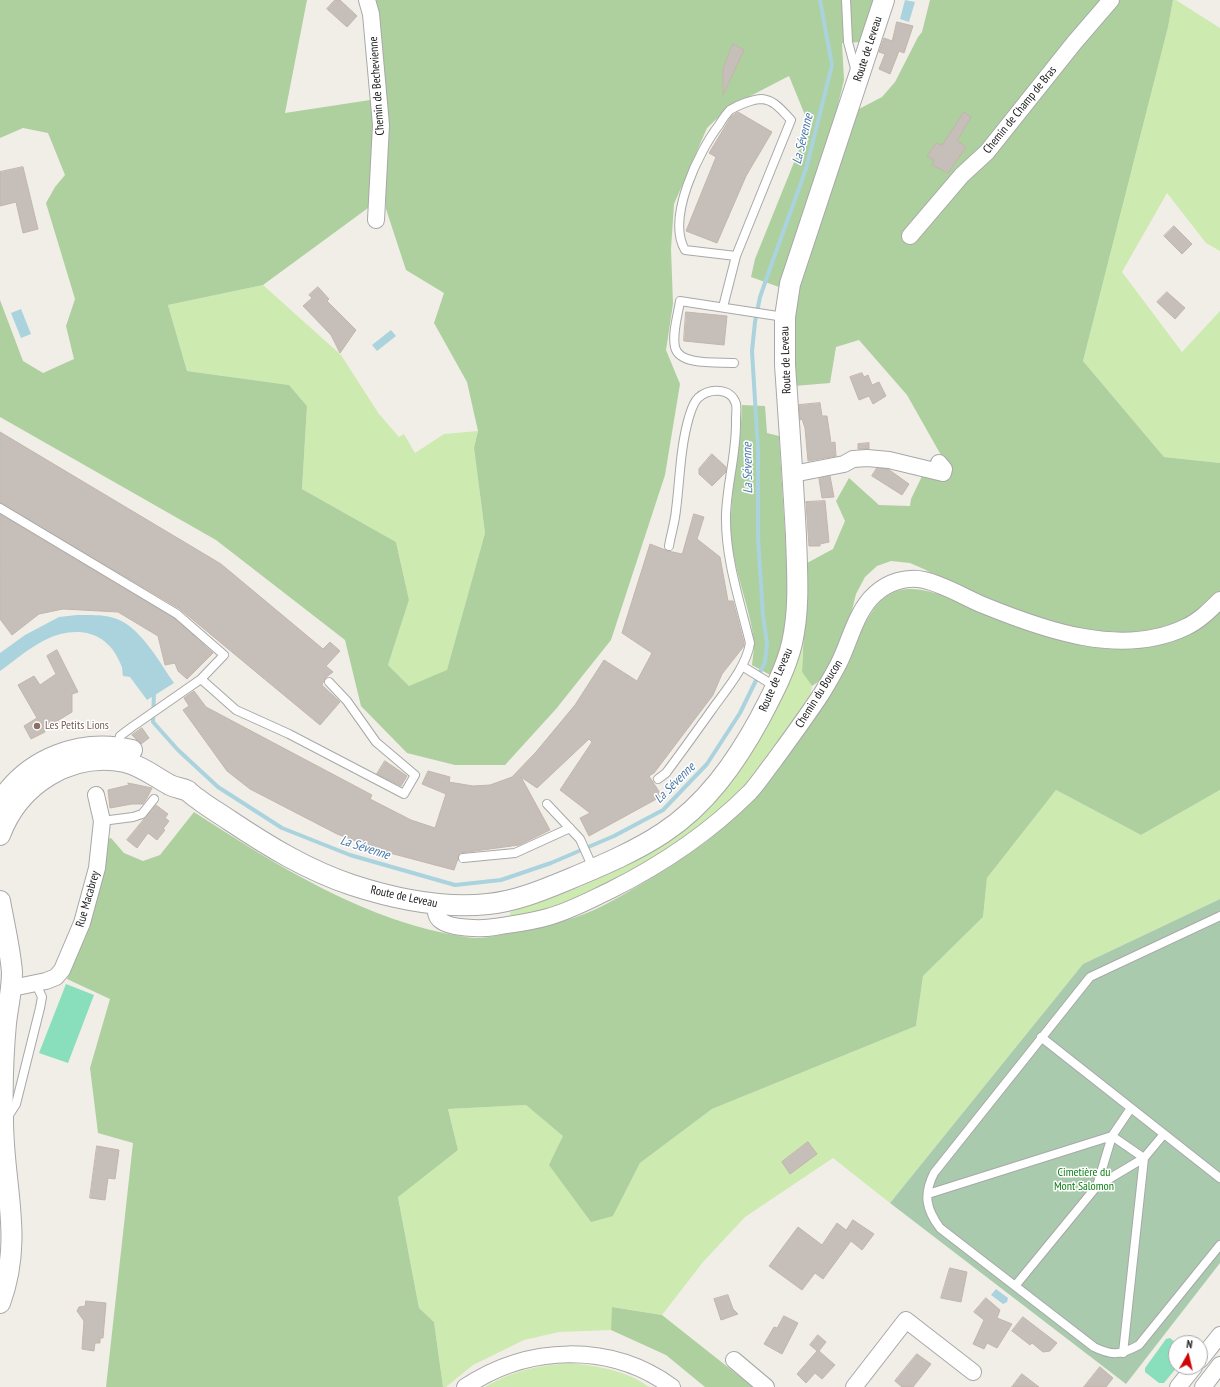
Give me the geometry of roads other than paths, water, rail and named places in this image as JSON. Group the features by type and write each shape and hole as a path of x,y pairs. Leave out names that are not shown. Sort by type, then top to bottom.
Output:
{"street":[{"name":"Chemin de Bechevienne","path":"367,0 371,14 381,125 376,220"},
{"name":"Route de Leveau","path":"115,754 136,752 157,761 183,781 193,795 269,846 312,870 353,885 400,898 435,905 469,906 505,902 544,889 590,862 663,834 698,805 732,764 748,739 772,685 792,646 797,604 785,317 790,284 798,256 884,0"},
{"name":"Chemin de Champ de Bras","path":"910,236 962,175 987,152 1061,59 1111,0"},
{"path":"792,474 844,464 853,459 866,458 890,460 943,473 944,469 939,463"},
{"name":"Chemin du Boucon","path":"435,905 436,914 440,920 448,924 464,927 488,928 547,918 580,905 673,856 713,827 752,790 791,738 822,692 839,664 863,608 874,594 889,584 906,579 923,580 983,605 1043,627 1096,640 1135,640 1165,636 1188,627 1220,600"},
{"path":"0,802 23,774 35,766 76,749 90,746 115,754"},
{"path":"0,835 5,822 20,801 42,780 56,770 73,764 91,761 115,754"},
{"name":"Rue Macabrey","path":"6,987 36,984 56,977 62,970 82,923 97,868 102,821 96,795"},
{"path":"0,900 10,960 6,987 2,1124 13,1231 10,1269 0,1303"},
{"path":"854,1387 906,1320 973,1372"},
{"path":"1208,1350 1220,1335"},
{"path":"465,1387 479,1378 513,1362 559,1354 584,1354 608,1358 634,1366 672,1387"},
{"path":"734,1360 766,1387"},
{"path":"1203,1387 1220,1365"},
{"path":"1178,1387 1188,1375"}],"lane":[{"path":"846,0 849,48 858,80"},
{"path":"724,307 736,256 791,120 775,104 762,99 748,102 730,111 712,135 692,175 682,202 679,227 685,250 736,256"},
{"path":"734,363 689,360 679,355 675,347 680,301 748,310 785,317"},
{"path":"658,779 666,774 742,666 746,660 750,643 729,552 726,516 728,491 737,437 736,404 732,396 724,392 715,390 708,392 698,399 692,408 679,461 676,511 669,546"},
{"path":"0,508 177,614 224,655 200,679 181,691 120,736 115,754"},
{"path":"742,666 772,685"},
{"path":"200,679 236,710 289,734 404,794 415,775 376,742 347,701 330,682"},
{"path":"102,821 133,818 142,814 154,799"},
{"path":"548,804 580,839 590,862"},
{"path":"462,858 515,853 570,828"},
{"path":"1220,916 1090,977 934,1173 929,1183 928,1194 930,1214 940,1228 1094,1348 1106,1353 1124,1353 1139,1345 1220,1246"},
{"path":"2,1124 16,1104 40,1008 42,997 36,984"},
{"path":"1041,1037 1220,1178"},
{"path":"1097,1186 1112,1136 1131,1108"},
{"path":"1015,1286 1097,1186 1144,1158 1164,1134"},
{"path":"928,1194 1112,1136"},
{"path":"1112,1136 1144,1158"},
{"path":"1124,1353 1144,1158"}],"water":[{"path":"905,0 915,2 909,22 900,19"},
{"path":"21,309 31,334 21,338 11,313"},
{"path":"391,330 396,336 377,351 372,345"},
{"path":"77,615 108,616 126,624 142,638 174,683 147,700 130,677 123,676 122,666 115,653 107,644 98,637 78,632 66,633 43,641 26,651 0,671 0,653 25,635 59,617"},
{"path":"996,1289 1008,1298 1007,1302 1003,1304 991,1295"}],"waterway":[{"name":"La Sévenne","path":"154,691 153,722 178,750 218,787 282,828 350,855 455,885 501,880 551,863 614,836 663,810 707,764 740,713 765,662 767,644 763,615 758,538 758,450 752,351 755,322 760,297 806,169 832,65 820,0"}],"place":[{"name":"Les Petits Lions","path":"37,726"}],"park label":[{"name":"Cimetière du Mont Salomon","path":"1084,1180"}]}
